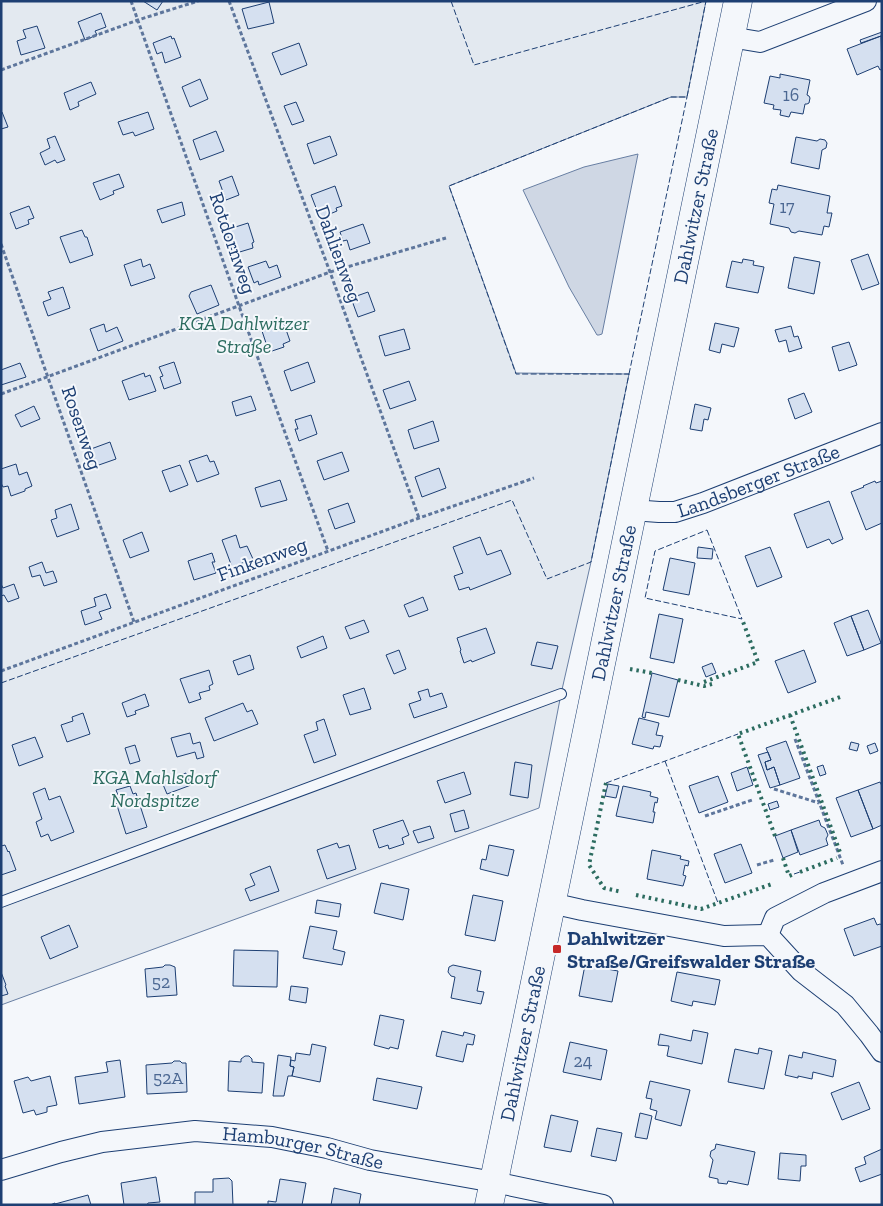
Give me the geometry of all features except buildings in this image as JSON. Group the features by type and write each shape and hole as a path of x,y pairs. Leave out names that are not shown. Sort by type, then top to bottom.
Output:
{"main road":[{"name":"Dahlwitzer Straße","path":"491,1194 738,1"}],"street":[{"path":"730,37 760,42 866,1"},
{"name":"Landsberger Straße","path":"632,510 675,512 703,503 882,433"},
{"path":"768,935 775,918 824,893 882,871"},
{"path":"551,903 724,936 768,935 801,971 845,1006 882,1052"},
{"name":"Hamburger Straße","path":"1,1170 102,1142 195,1132 272,1137 327,1148 491,1194 603,1205"}],"lane":[{"path":"1,902 561,694"}],"path":[{"name":"Rotdornweg","path":"131,1 328,551"},
{"path":"1,70 138,20 198,1"},
{"name":"Dahlienweg","path":"230,1 418,518"},
{"path":"1,394 330,272 446,238"},
{"name":"Rosenweg","path":"1,244 134,622"},
{"name":"Finkenweg","path":"1,671 418,518 534,478"},
{"path":"795,739 850,883"},
{"path":"774,789 819,803"},
{"path":"705,816 752,800"},
{"path":"757,865 774,860"}],"green space":[{"name":"KGA Dahlwitzer Straße","path":"1,1 706,1 687,97 671,97 449,186 516,373 629,374 591,562 561,694 539,808 1,1005"}],"shaded area":[{"path":"638,154 602,334 597,335 569,287 523,190 584,167"}],"hedge":[{"path":"704,682 758,662 742,619"},
{"path":"630,669 652,673"},
{"path":"678,680 704,686 712,684"},
{"path":"775,836 738,734 843,696"},
{"path":"790,715 841,855"},
{"path":"606,783 589,865 604,888 622,892"},
{"path":"783,858 789,876 794,874"},
{"path":"800,872 837,858"},
{"path":"669,902 701,909 772,884"},
{"path":"636,895 664,901"}],"fence":[{"path":"1,683 512,500 547,579 591,562 629,374 516,374 449,186 671,97 687,97 706,1 474,65 451,1"},
{"path":"629,374 687,97"},
{"path":"707,530 742,619 645,598 655,551 707,530"},
{"path":"606,783 738,734"},
{"path":"665,761 718,903"},
{"path":"794,874 800,872"}],"place":[{"name":"Dahlwitzer Straße/Greifswalder Straße","path":"557,949"}],"park label":[{"name":"KGA Mahlsdorf Nordspitze","path":"155,788"}]}
